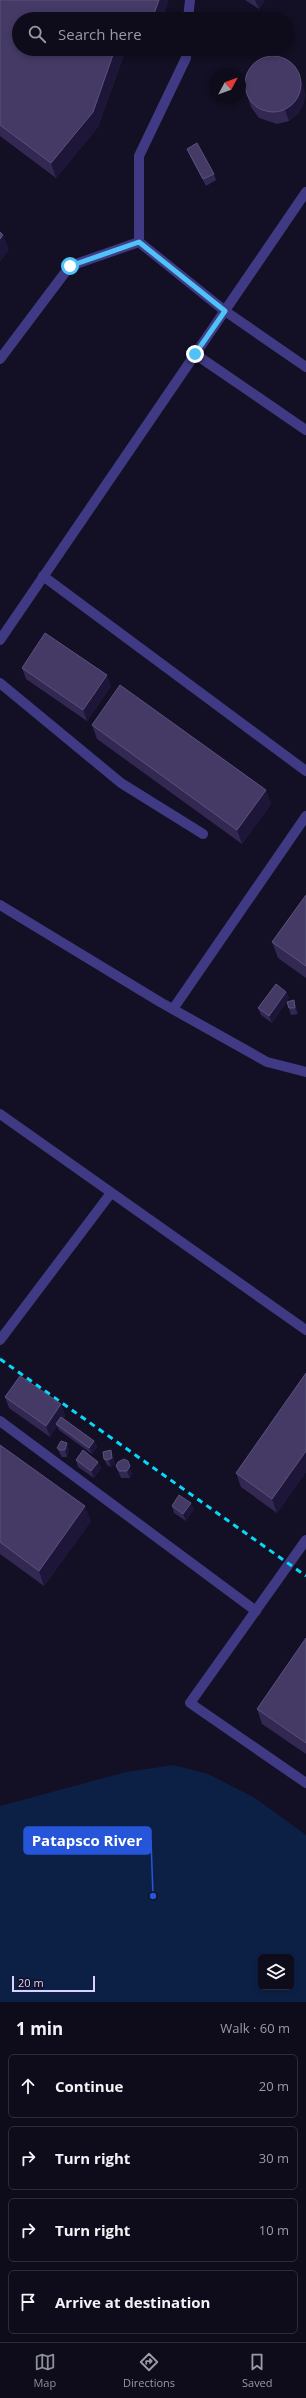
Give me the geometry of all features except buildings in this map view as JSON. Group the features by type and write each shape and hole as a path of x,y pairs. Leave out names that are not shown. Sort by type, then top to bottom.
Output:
{"lane":[{"path":"189,12 190,0"},
{"path":"139,242 138,156 186,56"},
{"path":"0,640 306,192"},
{"path":"139,242 225,311 306,367"},
{"path":"0,359 70,266 139,242"},
{"path":"195,354 306,430"},
{"path":"43,576 306,770"},
{"path":"0,683 121,782 203,834"},
{"path":"173,1009 306,816"},
{"path":"0,905 173,1009 267,1062 306,1072"},
{"path":"0,1114 306,1330"},
{"path":"0,1340 111,1193"},
{"path":"0,1421 256,1611"},
{"path":"306,1540 190,1703 306,1784"}],"water":[{"path":"174,1765 208,1774 255,1798 306,1835 306,2002 0,2002 0,1806 126,1772"}],"railway":[{"path":"0,1359 306,1576"}],"place":[{"name":"Patapsco River","path":"153,1896"}],"route":[{"path":"70,266 139,242 225,311 195,354"}]}
